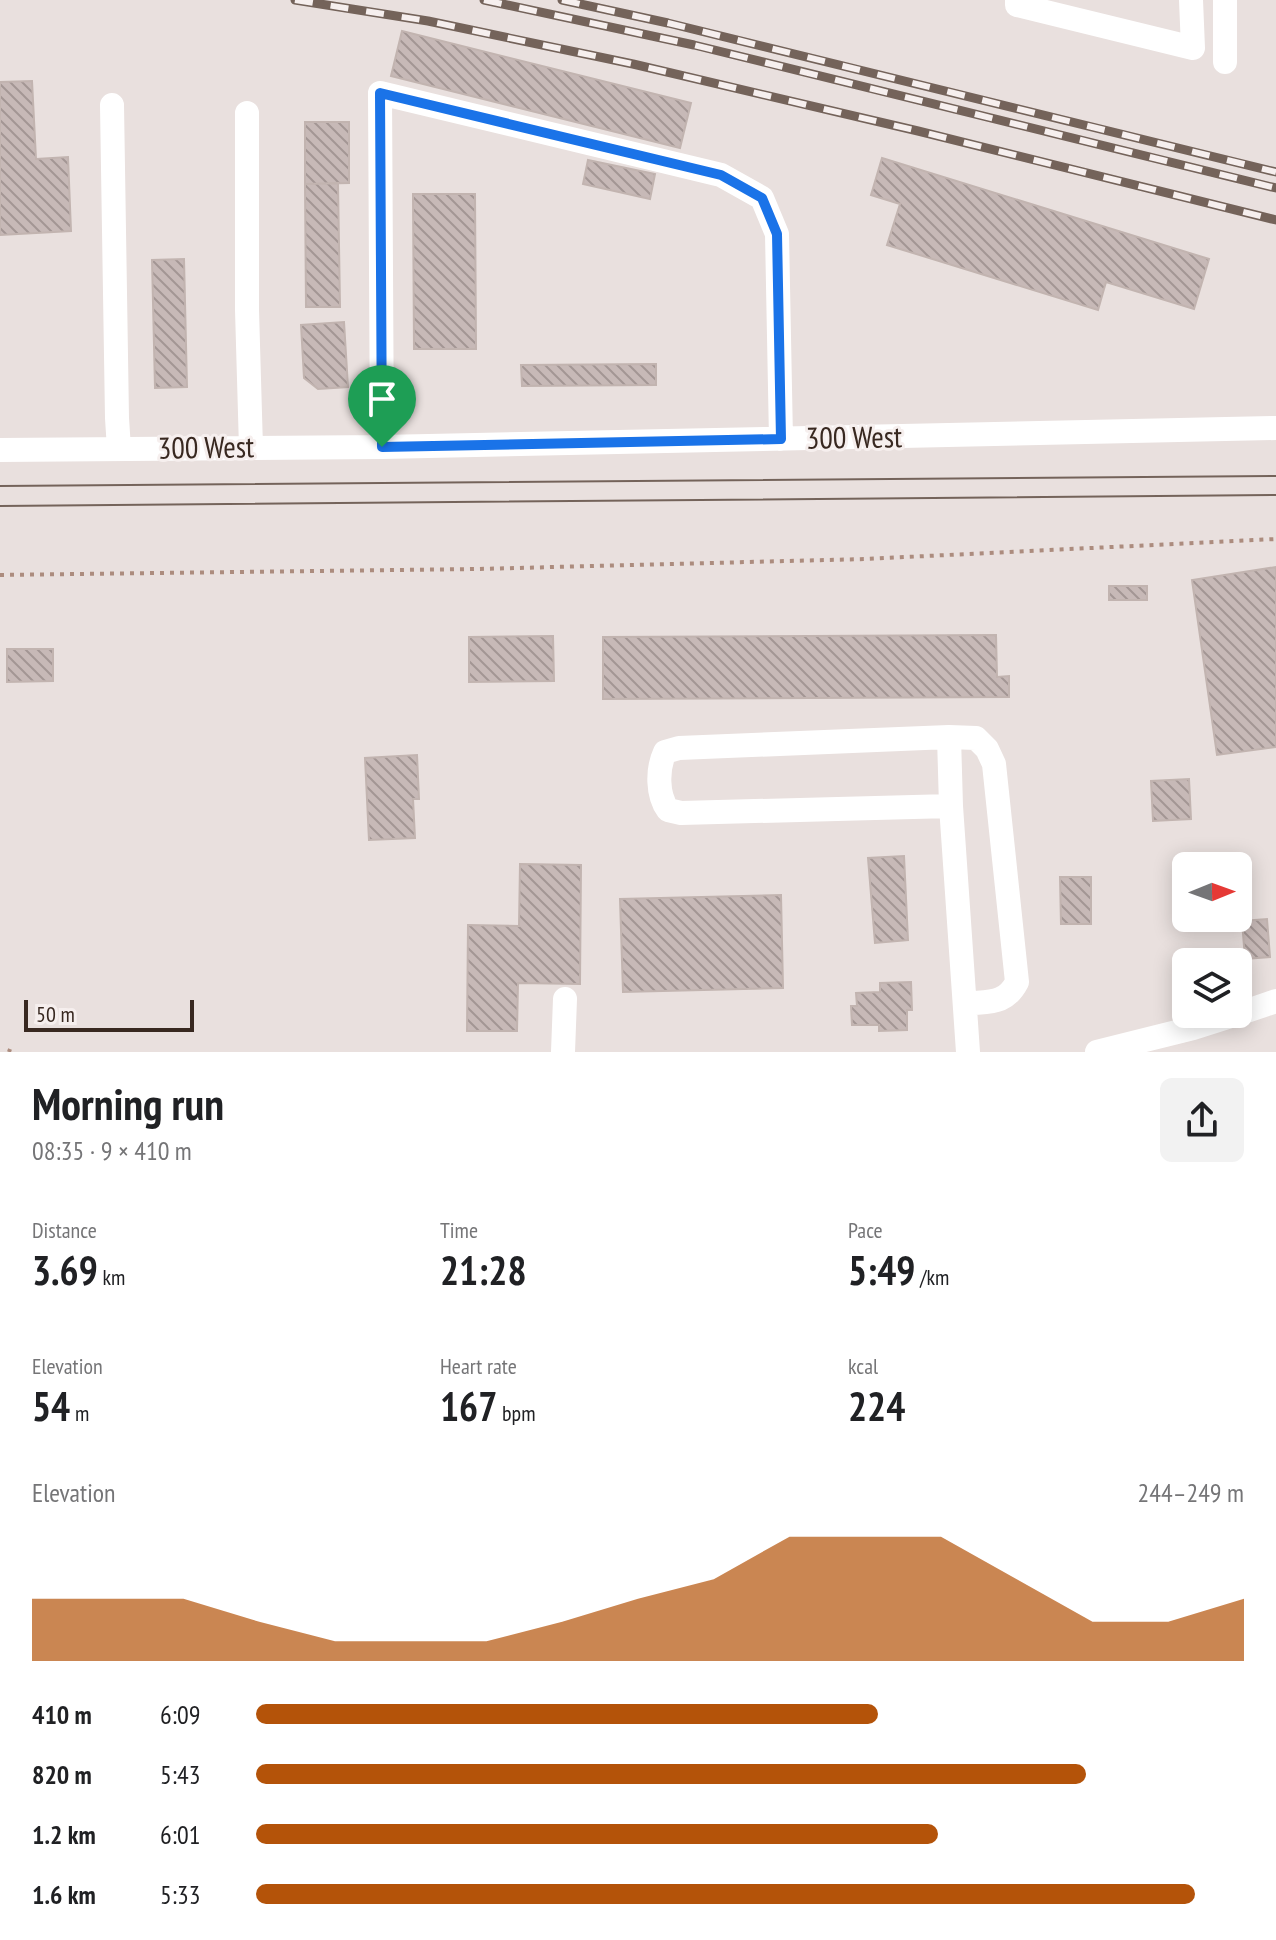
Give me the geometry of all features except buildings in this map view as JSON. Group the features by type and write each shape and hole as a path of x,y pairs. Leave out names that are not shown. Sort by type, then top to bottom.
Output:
{"street":[{"path":"1017,0 1017,5 1193,48 1191,0"},
{"path":"1225,0 1225,62"},
{"path":"382,447 380,93 721,175 762,198 777,234 781,439"},
{"path":"112,105 119,449"},
{"path":"247,113 251,448"},
{"name":"300 West","path":"0,450 382,447 1276,428"},
{"path":"949,737 968,1052"},
{"path":"951,806 681,813 668,810 661,801 660,763 665,752 679,748 976,738 987,749 994,764 1017,982 1003,1000 965,1004"},
{"path":"563,1052 565,999"},
{"path":"1252,1009 1276,1001"},
{"path":"1097,1052 1193,1028"}],"path":[{"path":"0,575 477,569 865,559 1276,539"}],"tram line":[{"path":"0,486 1276,476"},
{"path":"0,506 1276,495"}],"railway":[{"path":"295,0 428,21 633,64 1276,220"},
{"path":"484,0 694,45 1276,188"},
{"path":"562,0 668,23 1276,172"}],"route":[{"path":"380,93 721,175 762,198 777,234 781,439 382,447 380,93"}]}
